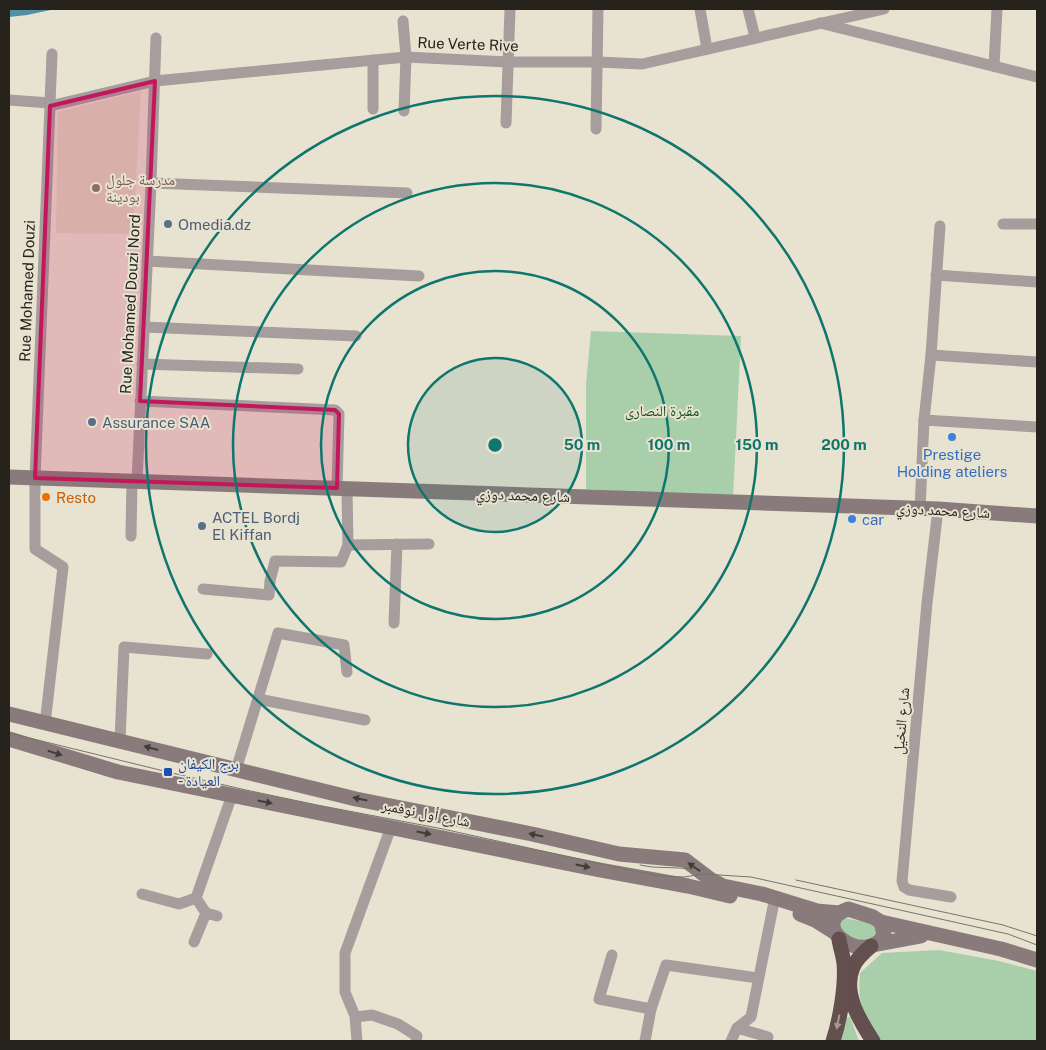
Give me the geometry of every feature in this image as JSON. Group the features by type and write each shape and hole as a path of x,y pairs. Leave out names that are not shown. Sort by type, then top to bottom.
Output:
{"highway":[{"path":"833,1041 839,1019 844,979 844,962 837,936"},
{"path":"874,1041 864,1027 851,1002 850,986 852,968 862,954 875,945"}],"main road":[{"name":"شارع محمد دوزي","path":"9,477 938,509 1037,516"},
{"name":"شارع أول نوفمبر","path":"9,714 356,799 532,834 619,854 685,860 710,879 723,886 762,894 817,911 839,913"},
{"name":"شارع أول نوفمبر","path":"9,739 118,772 688,886 773,907 815,920 837,936"},
{"path":"930,934 875,945 853,945 837,936 832,925 839,913 848,909 873,916 882,922 1001,949 1037,960"},
{"path":"875,945 884,934 882,922"}],"street":[{"path":"506,123 510,9"},
{"path":"596,129 598,9"},
{"path":"700,9 707,49"},
{"path":"748,9 756,37"},
{"name":"Rue Verte Rive","path":"9,100 50,104 154,80 406,57 508,62 642,64 817,23 835,14 884,9"},
{"path":"994,66 997,9"},
{"path":"403,21 406,57 404,111"},
{"path":"817,23 1037,77"},
{"name":"Rue Mohamed Douzi Nord","path":"132,536 151,183 156,38"},
{"name":"Rue Mohamed Douzi","path":"45,724 63,568 35,549 35,478 52,54"},
{"path":"373,60 373,109"},
{"path":"151,183 407,193"},
{"path":"1003,224 1037,224"},
{"path":"920,509 924,420 932,355 940,226"},
{"path":"147,261 419,276"},
{"path":"936,276 1037,282"},
{"path":"144,328 356,336"},
{"path":"932,355 1037,362"},
{"path":"142,364 298,368"},
{"path":"140,401 335,410 339,414 342,488 348,545 341,562 276,561 270,581 269,595 203,589"},
{"path":"924,420 1037,427"},
{"name":"شارع النخيل","path":"938,509 927,603 902,881 904,887 909,890 951,897"},
{"path":"394,623 397,544"},
{"path":"348,545 429,544"},
{"path":"236,770 278,633 344,645 347,672"},
{"path":"120,740 124,647 207,654"},
{"path":"258,699 365,720"},
{"path":"196,898 232,795"},
{"path":"358,1041 356,1017 345,992 345,953 391,827"},
{"path":"142,894 179,904 196,898"},
{"path":"194,942 211,915 196,898"},
{"path":"731,1041 737,1028 751,1017 773,907"},
{"path":"612,955 599,999 651,1009"},
{"path":"645,1041 651,1009 666,965 758,978"},
{"path":"356,1017 372,1016 398,1024 417,1036 416,1041"},
{"path":"737,1028 768,1037"}],"highlighted area":[{"path":"155,81 140,401 335,410 339,414 337,488 35,478 50,106"}],"shaded area":[{"name":"مدرسة جلول بودينة","path":"141,91 133,234 56,233 58,112"}],"green space":[{"name":"مقبرة النصارى","path":"591,331 741,336 733,498 586,489 586,384"},
{"path":"844,918 870,923 874,925 877,932 868,942 840,934 839,921"},
{"path":"939,950 999,961 1037,971 1037,1041 877,1041 862,1009 859,984 860,973 882,953"},
{"path":"850,1017 859,1041 840,1041 844,1018"}],"water":[{"path":"9,9 55,9 9,17"}],"tram line":[{"path":"9,733 246,790 443,829 624,869 660,876 684,877 704,874 751,877 1008,934 1037,945"},
{"path":"640,865 705,869"},
{"path":"796,880 1003,925 1037,936"}],"place":[{"name":"مدرسة جلول بودينة","path":"96,188"},
{"name":"Omedia.dz","path":"168,224"},
{"name":"Assurance SAA","path":"92,422"},
{"name":"Prestige Holding ateliers","path":"952,437"},
{"name":"Resto","path":"46,497"},
{"name":"car","path":"852,519"},
{"name":"ACTEL Bordj El Kiffan","path":"202,526"},
{"name":"برج الكيفان - العيادة","path":"168,772"}]}
